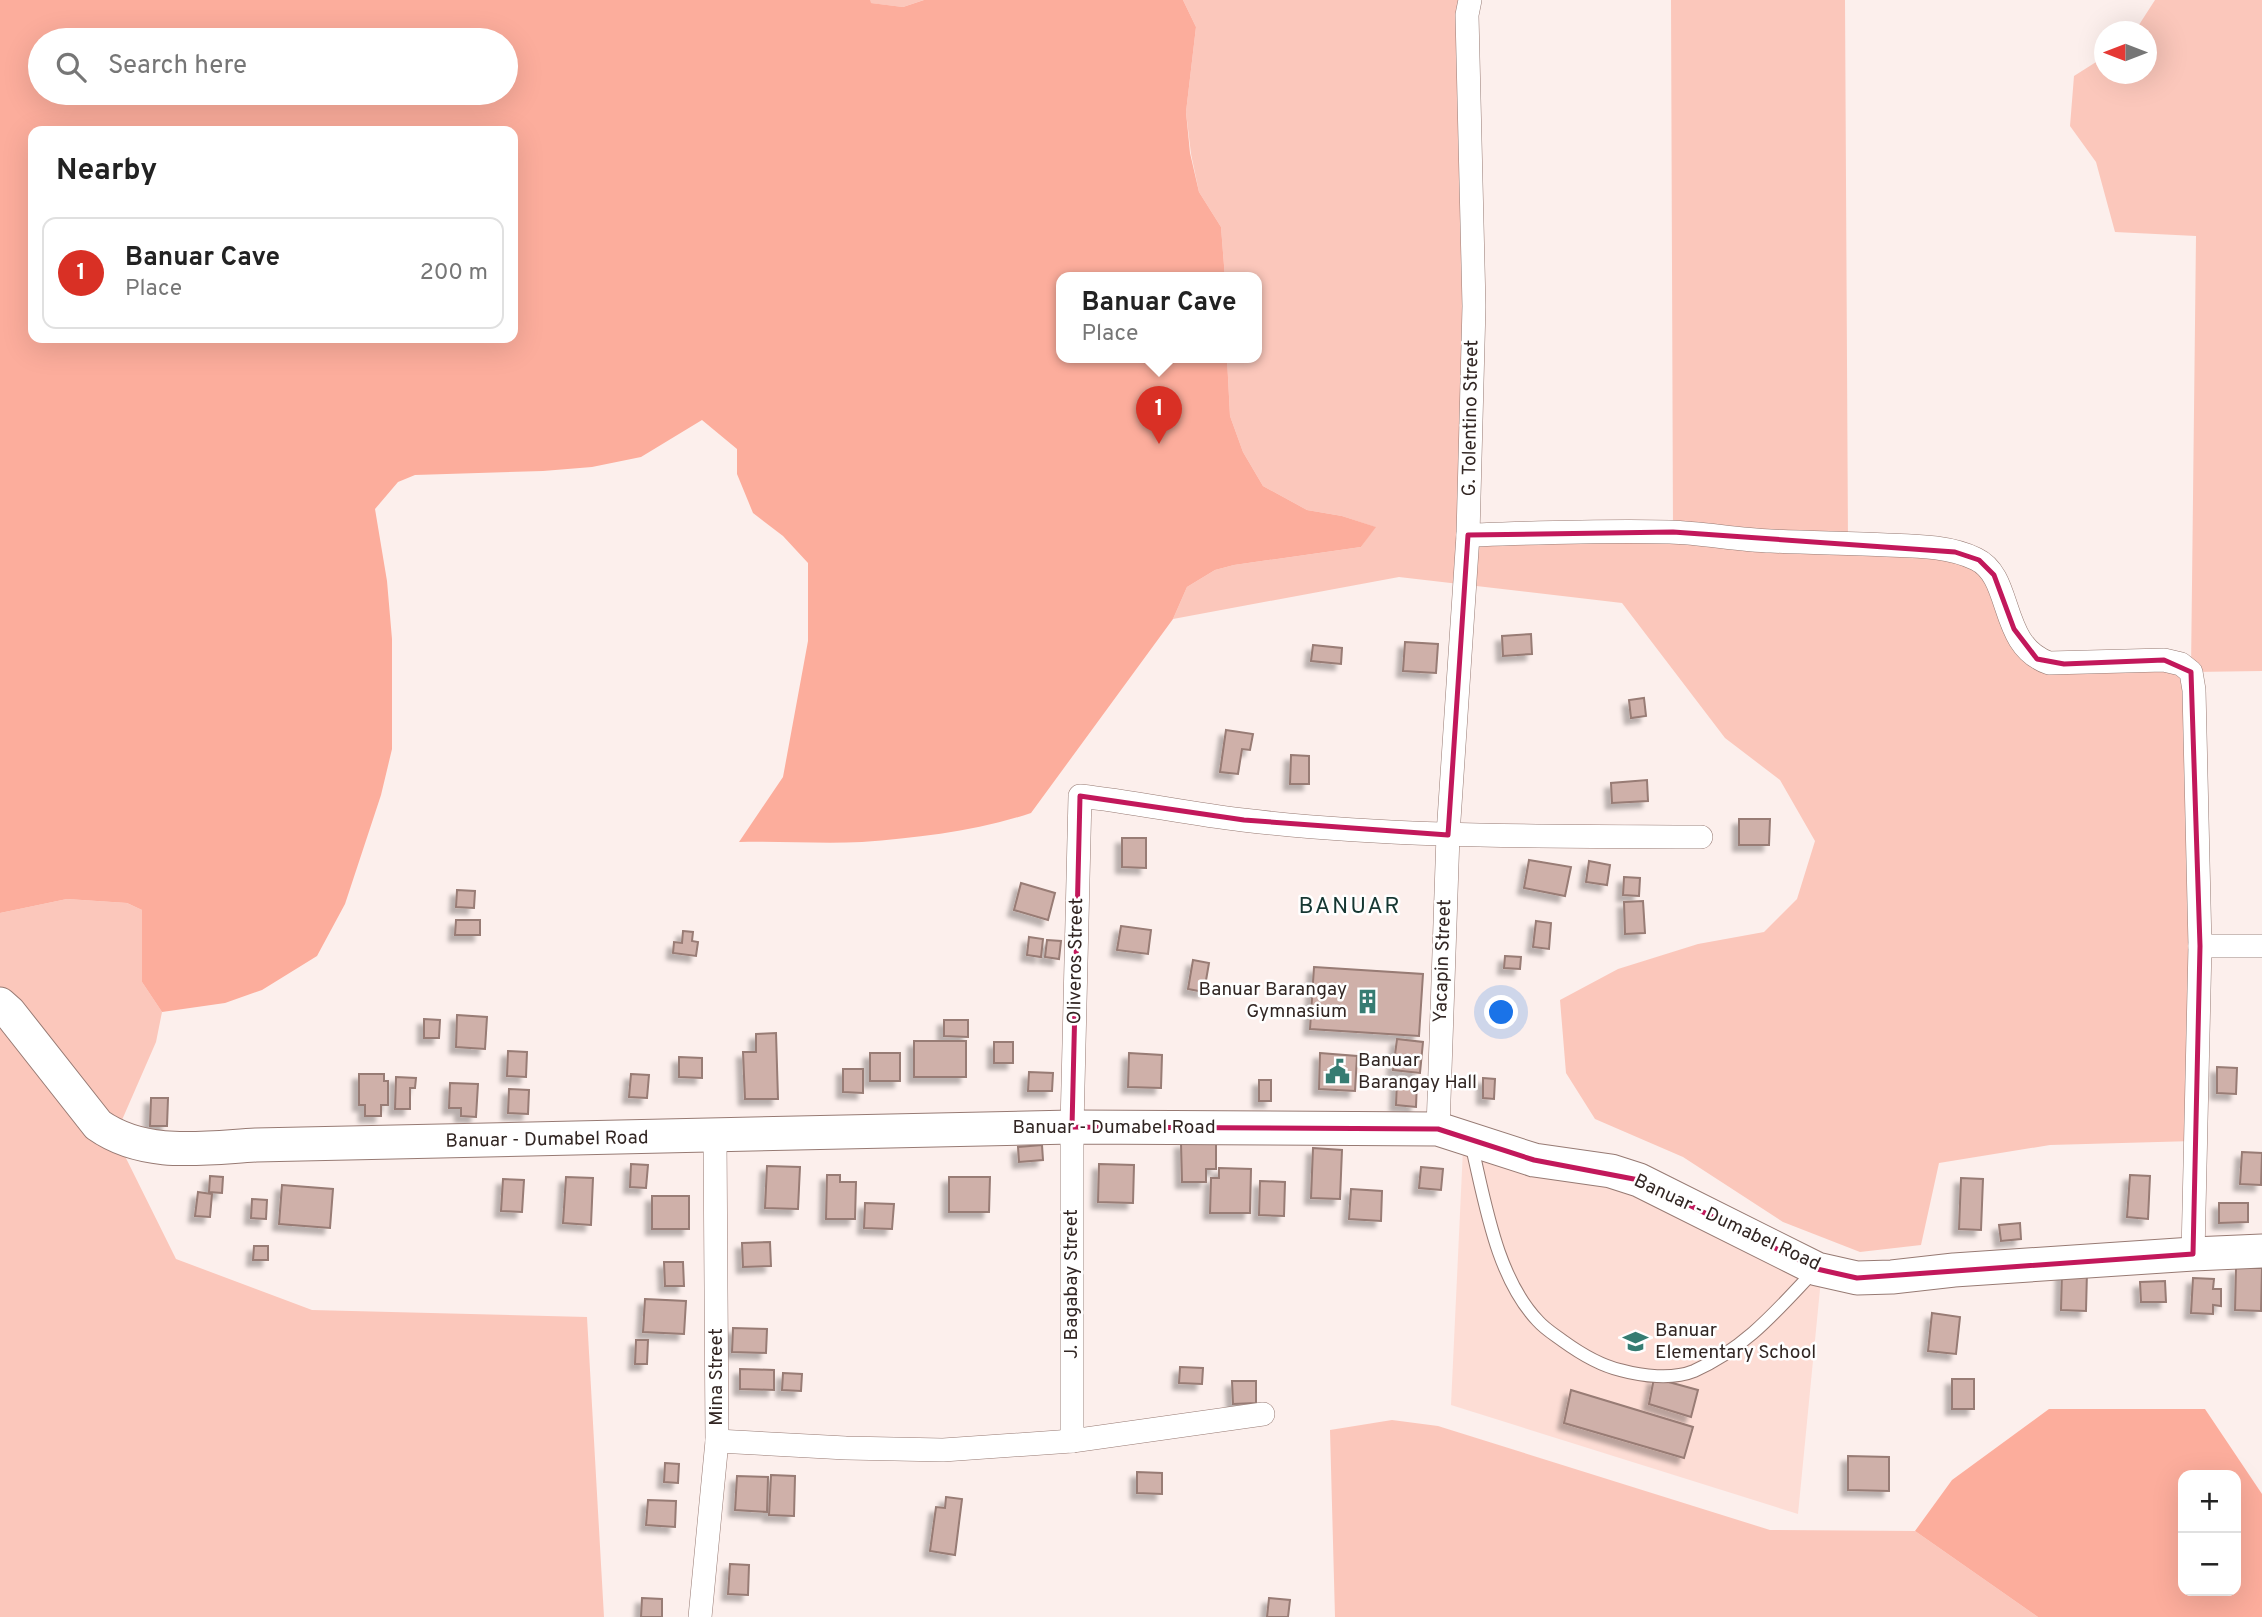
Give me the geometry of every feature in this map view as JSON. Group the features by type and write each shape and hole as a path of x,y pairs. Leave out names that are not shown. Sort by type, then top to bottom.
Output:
{"street":[{"name":"G. Tolentino Street","path":"1448,835 1468,535 1474,306 1467,15 1470,0"},
{"path":"1468,535 1588,530 1673,532 1767,541 1920,547 1955,552 1979,560 1994,575 2014,629 2028,651 2037,659 2049,663 2164,660 2181,664 2191,672 2194,690 2200,946 2193,1254"},
{"name":"Oliveros Street","path":"1072,1127 1080,796 1244,820 1448,835"},
{"path":"1448,835 1701,837"},
{"name":"Yacapin Street","path":"1438,1129 1448,835"},
{"path":"2200,946 2262,946"},
{"name":"Banuar - Dumabel Road","path":"0,1004 98,1125 114,1136 159,1148 1072,1127 1438,1129 1534,1160 1611,1171 1639,1180 1816,1269 1857,1278 2262,1251"},
{"name":"J. Bagabay Street","path":"1072,1127 1072,1441"},
{"name":"Mina Street","path":"700,1617 717,1441 715,1136"},
{"path":"717,1441 943,1450 1072,1441 1263,1414"}],"lane":[{"path":"1470,1139 1490,1222 1513,1286 1538,1322 1603,1366 1634,1373 1667,1376 1691,1372 1752,1336 1816,1269"}],"highlighted area":[{"path":"1673,532 1955,552 1979,560 1994,575 2014,629 2037,659 2064,664 2164,660 2191,672 2200,946 2193,1254 1857,1278 1817,1269 1639,1180 1534,1160 1438,1129 1072,1127 1080,796 1244,820 1448,835 1468,535"}],"shaded area":[{"path":"0,0 870,0 871,3 903,7 924,0 1183,0 1196,27 1186,112 1190,153 1199,192 1221,227 1225,272 1056,272 1056,363 1227,363 1230,416 1243,452 1263,486 1307,510 1342,516 1376,527 1361,547 1234,565 1215,570 1187,587 1173,619 1031,813 969,829 904,838 847,843 739,842 783,777 808,641 808,563 783,536 753,513 737,474 737,449 702,420 641,457 592,467 415,475 398,482 375,509 387,581 392,639 392,749 381,795 345,904 317,956 262,990 225,1003 162,1012 142,982 142,910 127,903 67,899 0,913"},
{"path":"870,0 924,0 903,7 870,3"},
{"path":"1183,0 1470,0 1468,535 1673,532 1671,0 1845,0 1848,543 1979,560 2028,651 2191,672 2196,236 2115,232 2096,162 2070,126 2074,76 2094,63 2094,84 2157,84 2157,21 2141,21 2155,0 2262,0 2262,671 2192,672 2194,1141 2050,1145 1939,1163 1921,1245 1860,1252 1783,1222 1683,1157 1595,1119 1566,1073 1560,1000 1618,969 1698,944 1764,932 1797,899 1815,841 1780,780 1725,738 1622,603 1399,577 1173,619 1187,587 1215,570 1361,547 1375,527 1342,516 1307,510 1263,486 1243,452 1230,416 1227,363 1262,363 1262,272 1225,272 1221,227 1199,192 1186,112 1196,27"},
{"path":"67,899 127,903 142,910 142,982 162,1012 156,1042 115,1136 176,1259 312,1310 587,1317 604,1617 0,1617 0,913"},
{"name":"Banuar Elementary School","path":"1464,1128 1643,1190 1821,1279 1798,1514 1451,1405"},
{"path":"2049,1409 2205,1409 2262,1494 2262,1617 2038,1617 1915,1531 1952,1480"},
{"path":"1392,1420 1438,1426 1770,1530 1915,1531 2038,1617 1335,1617 1330,1430"}],"building":[{"path":"1531,634 1532,654 1503,656 1502,636"},
{"path":"1405,642 1438,644 1436,673 1403,671"},
{"path":"1313,645 1342,648 1341,664 1311,661"},
{"path":"1644,698 1646,716 1631,718 1629,700"},
{"path":"1226,730 1253,734 1250,750 1242,749 1238,774 1220,772"},
{"path":"1291,755 1309,756 1309,784 1290,784"},
{"path":"1647,780 1648,801 1612,803 1611,783"},
{"path":"1739,819 1770,819 1769,845 1739,845"},
{"path":"1122,838 1146,838 1146,868 1122,867"},
{"path":"1529,860 1571,867 1565,896 1524,888"},
{"path":"1589,861 1610,865 1607,885 1586,882"},
{"path":"1624,877 1640,878 1639,896 1623,895"},
{"path":"1021,883 1055,893 1048,920 1014,910"},
{"path":"457,890 475,891 474,908 456,907"},
{"path":"1643,901 1645,933 1625,934 1624,902"},
{"path":"456,920 480,920 480,935 455,935"},
{"path":"1536,921 1551,923 1549,949 1533,947"},
{"path":"1121,926 1151,930 1148,954 1117,950"},
{"path":"683,931 693,932 692,941 698,942 696,956 673,953 674,942 682,943"},
{"path":"1029,937 1043,939 1041,957 1027,955"},
{"path":"1047,940 1061,941 1059,959 1045,957"},
{"path":"1505,956 1521,957 1520,969 1504,968"},
{"path":"1193,960 1209,963 1204,992 1188,989"},
{"name":"Banuar Barangay Gymnasium","path":"1314,967 1423,974 1419,1036 1310,1029"},
{"path":"457,1015 487,1017 485,1049 456,1047"},
{"path":"424,1019 440,1020 439,1038 424,1038"},
{"path":"944,1020 968,1020 968,1037 944,1036"},
{"path":"776,1033 778,1099 745,1099 743,1052 756,1052 756,1034"},
{"path":"1397,1039 1423,1042 1420,1073 1393,1070"},
{"path":"914,1041 966,1041 966,1077 914,1077"},
{"path":"994,1042 1013,1042 1013,1063 994,1063"},
{"path":"508,1051 527,1052 526,1077 507,1076"},
{"path":"870,1053 900,1053 900,1081 870,1081"},
{"path":"1129,1053 1162,1055 1161,1088 1128,1087"},
{"name":"Banuar Barangay Hall","path":"1320,1053 1357,1056 1355,1091 1319,1089"},
{"path":"679,1057 702,1058 702,1078 679,1077"},
{"path":"2217,1067 2237,1068 2236,1094 2217,1093"},
{"path":"843,1069 863,1069 863,1093 843,1092"},
{"path":"1029,1072 1053,1073 1052,1091 1028,1091"},
{"path":"359,1074 384,1074 384,1081 388,1081 388,1105 381,1105 381,1116 365,1116 365,1105 359,1105"},
{"path":"631,1074 649,1075 647,1098 629,1097"},
{"path":"396,1077 416,1078 415,1088 410,1088 410,1109 395,1109"},
{"path":"1483,1078 1495,1079 1494,1099 1483,1098"},
{"path":"1259,1080 1271,1080 1271,1101 1259,1101"},
{"path":"1397,1080 1417,1081 1416,1107 1396,1105"},
{"path":"450,1083 478,1084 476,1117 461,1116 461,1108 449,1108"},
{"path":"509,1089 529,1090 528,1114 508,1113"},
{"path":"151,1098 168,1098 167,1126 150,1126"},
{"path":"1216,1142 1216,1169 1206,1169 1206,1182 1182,1182 1181,1143"},
{"path":"1042,1145 1043,1160 1019,1162 1018,1147"},
{"path":"1313,1148 1342,1150 1340,1199 1311,1198"},
{"path":"2242,1152 2262,1153 2261,1185 2240,1184"},
{"path":"631,1164 648,1165 646,1188 630,1187"},
{"path":"1099,1164 1134,1165 1133,1203 1098,1202"},
{"path":"767,1166 800,1167 798,1209 765,1208"},
{"path":"1421,1167 1443,1169 1441,1190 1419,1188"},
{"path":"1219,1168 1251,1169 1250,1213 1210,1213 1211,1178 1219,1178"},
{"path":"827,1175 840,1175 840,1182 856,1182 855,1219 826,1219"},
{"path":"2130,1175 2150,1176 2148,1219 2127,1217"},
{"path":"210,1176 223,1177 222,1193 209,1192"},
{"path":"566,1177 593,1178 591,1225 563,1223"},
{"path":"949,1177 990,1177 989,1212 949,1212"},
{"path":"1961,1178 1983,1179 1981,1230 1959,1229"},
{"path":"503,1179 524,1180 522,1212 501,1211"},
{"path":"1260,1181 1285,1182 1284,1216 1259,1215"},
{"path":"282,1185 333,1189 330,1228 279,1224"},
{"path":"1351,1189 1382,1191 1381,1221 1349,1219"},
{"path":"198,1192 212,1194 210,1217 195,1216"},
{"path":"652,1196 689,1196 689,1229 652,1229"},
{"path":"252,1199 267,1200 266,1219 251,1218"},
{"path":"865,1203 894,1204 892,1229 864,1228"},
{"path":"2219,1203 2248,1203 2248,1222 2219,1223"},
{"path":"2020,1223 2021,1239 2001,1241 1999,1225"},
{"path":"770,1242 771,1266 743,1267 742,1243"},
{"path":"254,1246 268,1246 268,1260 253,1260"},
{"path":"664,1262 683,1262 684,1286 665,1286"},
{"path":"2236,1268 2262,1268 2261,1311 2235,1310"},
{"path":"2062,1271 2087,1271 2086,1311 2061,1310"},
{"path":"2193,1278 2214,1279 2213,1289 2221,1289 2221,1306 2213,1305 2213,1314 2191,1313"},
{"path":"2165,1281 2166,1302 2141,1302 2140,1282"},
{"path":"645,1299 686,1301 684,1334 643,1332"},
{"path":"1932,1313 1960,1317 1956,1354 1928,1351"},
{"path":"733,1328 767,1329 766,1353 732,1352"},
{"path":"636,1340 648,1340 647,1364 635,1364"},
{"path":"1180,1367 1203,1368 1202,1384 1179,1383"},
{"path":"740,1369 774,1370 774,1390 740,1389"},
{"path":"783,1373 802,1374 801,1391 782,1390"},
{"path":"1654,1378 1698,1390 1691,1417 1649,1404"},
{"path":"1952,1379 1974,1379 1974,1409 1952,1409"},
{"path":"1232,1381 1256,1381 1256,1403 1233,1404"},
{"path":"1571,1390 1693,1427 1684,1458 1564,1423"},
{"path":"1848,1456 1889,1457 1889,1491 1848,1490"},
{"path":"665,1463 679,1464 678,1483 664,1482"},
{"path":"1137,1472 1162,1473 1162,1494 1137,1493"},
{"path":"771,1475 795,1476 794,1516 769,1515"},
{"path":"737,1476 768,1477 767,1512 735,1510"},
{"path":"946,1497 962,1499 955,1555 930,1551 936,1507 945,1508"},
{"path":"648,1500 676,1501 675,1527 646,1525"},
{"path":"730,1564 749,1565 748,1595 728,1594"},
{"path":"642,1598 662,1599 662,1617 641,1617"},
{"path":"1269,1598 1290,1600 1288,1617 1267,1617"}],"place":[{"name":"Banuar Cave","path":"1159,444"},
{"name":"Banuar Barangay Gymnasium","path":"1367,1001"},
{"name":"Banuar Barangay Hall","path":"1338,1072"},
{"name":"Banuar Elementary School","path":"1635,1342"}],"district":[{"name":"BANUAR","path":"1350,907"}]}
